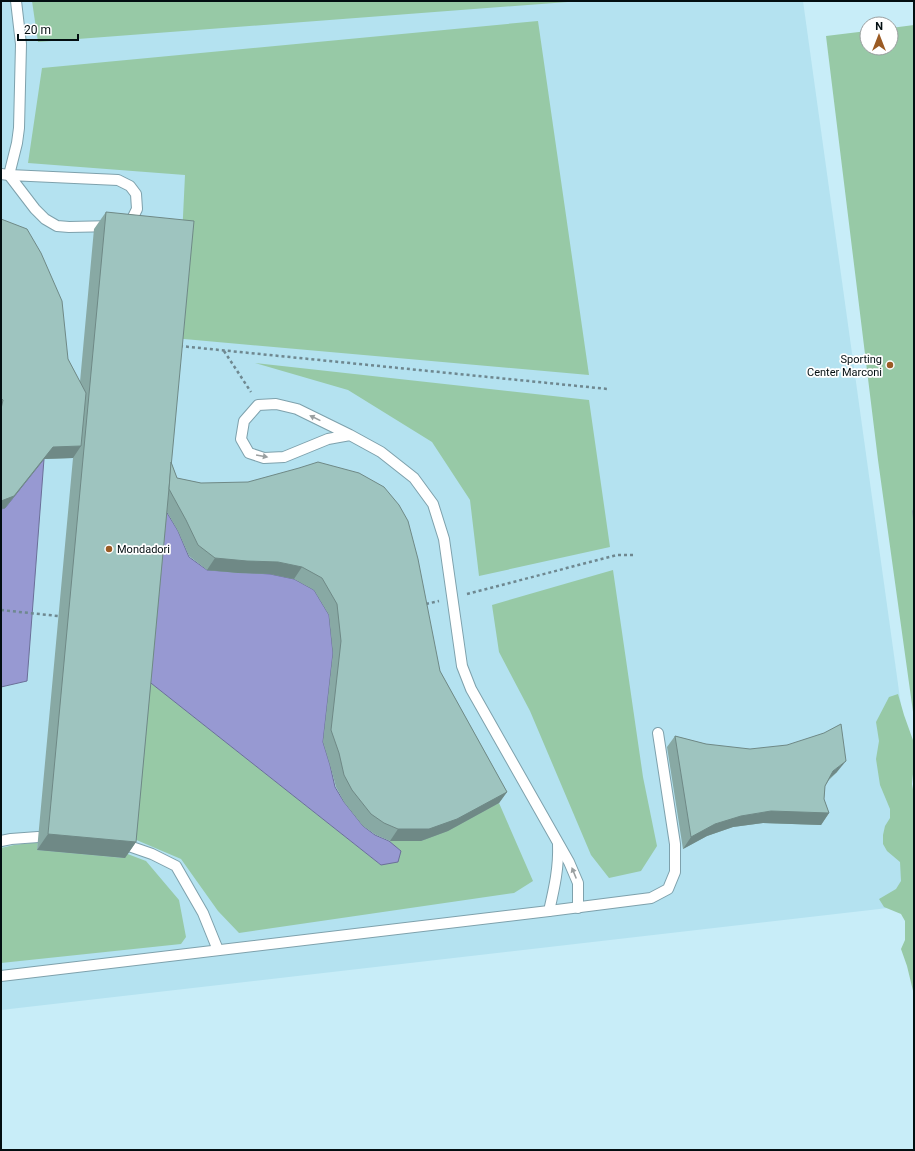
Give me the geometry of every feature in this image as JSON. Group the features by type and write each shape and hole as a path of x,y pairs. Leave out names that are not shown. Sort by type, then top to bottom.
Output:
{"lane":[{"path":"5,175 17,143 19,128 21,44 16,1"},
{"path":"5,175 118,180 130,186 136,194 137,209 132,219 125,224 116,226 70,228 57,226 45,219 5,175"},
{"path":"350,435 328,439 284,457 264,458 248,453 241,439 244,421 258,405 276,404 297,409 350,435 381,452 414,478 433,504 444,539 462,666 471,689 570,862 578,883 578,908"},
{"path":"1,976 549,912 651,898 668,889 675,872 675,844 658,733"},
{"path":"1,841 38,838"},
{"path":"549,912 559,860 558,842"},
{"path":"126,846 152,854 176,866 204,913 218,950"}],"path":[{"path":"179,346 608,389"},
{"path":"224,350 258,405"},
{"path":"426,604 617,555 633,555"},
{"path":"1,610 58,616"}],"shaded area":[{"name":"Mondadori","path":"1,1 803,1 914,799 914,905 1,1010"}],"green space":[{"path":"32,1 581,1 38,42"},
{"path":"538,21 589,375 173,338 182,237 185,175 28,163 42,68"},
{"name":"Sporting Center Marconi","path":"914,25 914,719 878,460 826,36 859,32 859,56 899,56 899,27"},
{"path":"255,363 589,400 610,547 479,576 470,500 432,442 348,390"},
{"path":"613,570 643,777 657,846 641,871 609,878 591,855 530,711 499,652 492,605"},
{"path":"142,676 381,865 401,851 389,841 421,841 499,803 533,881 514,893 239,933 218,911 181,859 127,836"},
{"path":"898,694 914,743 912,784 914,796 914,995 901,949 905,940 905,921 901,914 884,907 879,899 896,889 901,881 900,862 887,851 883,844 885,826 890,818 890,809 880,785 876,759 879,741 876,722 889,697"},
{"path":"38,842 37,850 124,858 125,853 146,861 179,900 186,937 181,944 1,963 1,848"}],"water":[{"path":"44,459 27,681 1,687 1,509 5,508"},
{"path":"160,501 178,531 189,557 207,570 270,574 294,579 314,590 329,615 333,653 323,742 335,787 344,802 363,826 375,835 389,841 401,851 398,862 381,865 142,676"}],"building":[{"name":"Mondadori","path":"106,212 194,221 136,842 48,834"},
{"path":"1,219 27,229 41,253 62,301 68,359 86,393 81,446 53,447 14,496 1,501 1,409 3,400 1,398"},
{"path":"171,462 177,478 201,483 248,482 318,462 359,473 384,487 399,505 408,521 418,559 440,671 507,792 457,819 429,829 398,829 384,823 371,814 352,790 344,775 339,753 331,730 341,641 337,604 322,578 302,567 278,562 215,558 198,545 169,489"},
{"path":"841,724 846,761 833,771 825,786 824,799 829,813 771,811 741,816 715,824 691,837 675,736 706,744 750,749 787,745 824,733"}],"place":[{"name":"Sporting Center Marconi","path":"890,365"},
{"name":"Mondadori","path":"109,549"}]}
